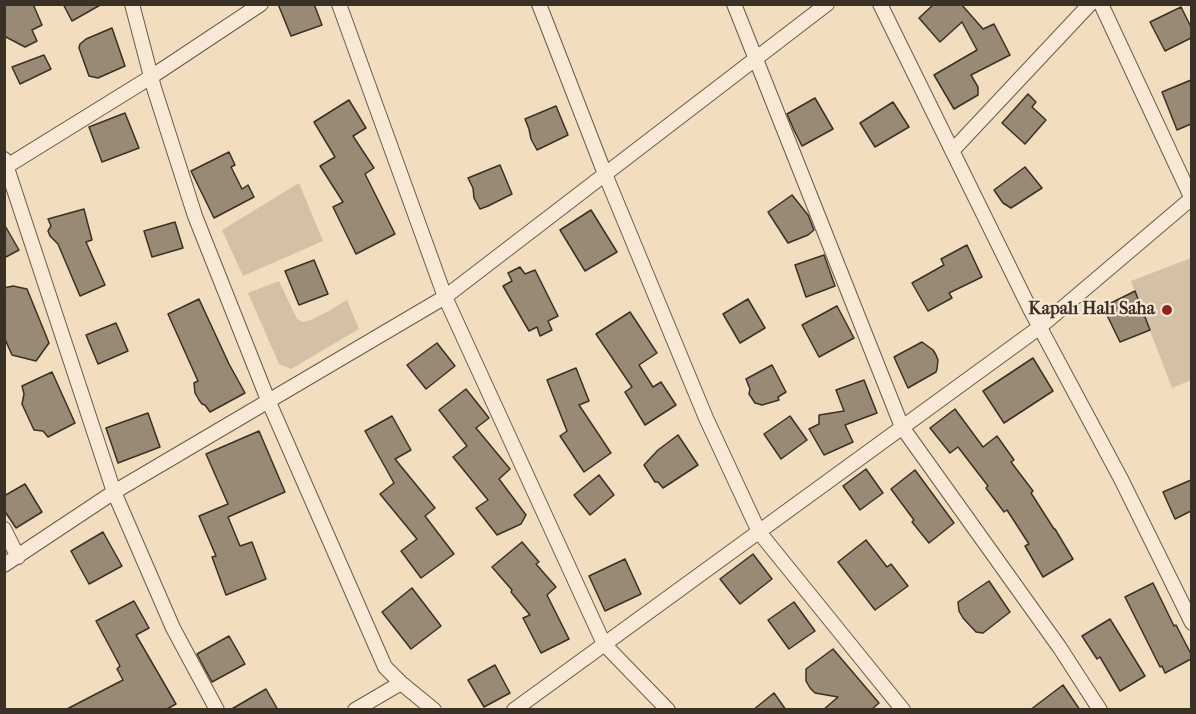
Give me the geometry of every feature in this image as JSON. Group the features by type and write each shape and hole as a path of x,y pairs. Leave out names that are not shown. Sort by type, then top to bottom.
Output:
{"street":[{"path":"132,4 195,216 268,400 385,668 434,710"},
{"path":"217,710 173,628 114,492 5,164 152,77 261,4"},
{"path":"339,4 445,297 604,644 668,710"},
{"path":"539,4 605,174 706,418 759,532 903,710"},
{"path":"734,4 902,427 1060,648 1100,710"},
{"path":"4,565 114,492 445,297 827,4"},
{"path":"880,4 1040,327 1120,479 1191,622"},
{"path":"952,151 1090,4"},
{"path":"514,710 1040,327 1191,198 1101,4"},
{"path":"4,529 18,557"},
{"path":"355,710 401,684"}],"shaded area":[{"path":"299,183 323,241 243,276 222,230"},
{"name":"Kapalı Halı Saha","path":"1191,258 1191,380 1172,388 1131,281"},
{"path":"279,281 297,319 303,322 311,320 347,300 359,329 291,369 279,364 248,293"}],"building":[{"path":"4,4 33,4 42,25 32,30 37,41 25,47 4,36"},
{"path":"63,4 102,4 72,21"},
{"path":"278,4 314,4 322,25 291,36"},
{"path":"934,4 961,4 983,29 994,24 1010,55 971,75 978,87 978,95 954,109 934,75 977,50 962,22 940,42 919,18"},
{"path":"1181,7 1191,27 1191,38 1165,51 1150,22"},
{"path":"112,28 125,66 98,78 89,76 79,48 80,44"},
{"path":"44,55 51,69 20,84 12,67"},
{"path":"1191,80 1191,124 1177,130 1162,92"},
{"path":"1028,94 1036,102 1032,107 1046,120 1025,144 1002,123"},
{"path":"815,98 833,129 802,146 787,114"},
{"path":"349,100 366,128 353,136 374,168 365,174 395,234 356,254 333,207 343,202 320,166 335,157 314,122"},
{"path":"893,102 909,127 875,147 860,123"},
{"path":"556,106 568,135 537,150 525,119"},
{"path":"125,113 139,148 102,162 89,127"},
{"path":"229,152 235,165 231,167 242,189 248,185 254,197 214,218 191,171"},
{"path":"500,165 512,194 480,209 468,178"},
{"path":"1025,167 1042,188 1011,208 1003,203 994,190"},
{"path":"792,195 808,215 814,230 788,243 768,212"},
{"path":"84,209 92,240 86,242 105,285 80,296 58,244 50,236 48,231 51,226 48,219"},
{"path":"591,210 617,252 585,271 560,230"},
{"path":"175,222 183,248 152,257 144,231"},
{"path":"4,224 19,250 4,258"},
{"path":"967,245 982,277 949,293 952,298 928,311 912,283 944,265 941,259"},
{"path":"824,255 835,286 806,297 795,265"},
{"path":"314,260 328,294 299,305 285,271"},
{"path":"520,267 525,274 535,270 558,316 548,321 552,330 540,336 537,327 529,331 503,286 512,281 508,273"},
{"path":"13,286 27,289 49,343 36,361 12,355 4,337 4,288"},
{"path":"1135,291 1150,330 1120,342 1103,307"},
{"path":"199,299 245,393 210,412 195,393 194,383 198,381 168,314"},
{"path":"748,299 765,328 740,343 723,314"},
{"path":"837,306 854,338 819,357 802,325"},
{"path":"630,312 657,353 639,365 653,387 661,382 676,405 645,425 625,392 632,387 596,334"},
{"path":"116,323 128,351 98,364 86,335"},
{"path":"922,342 936,355 937,369 936,372 908,388 894,357"},
{"path":"437,343 455,366 426,389 407,365"},
{"path":"1033,358 1053,391 1004,423 983,391"},
{"path":"772,365 786,392 778,397 779,400 762,405 755,403 749,394 750,389 746,379"},
{"path":"576,368 589,401 579,405 611,453 584,472 560,436 567,431 547,380"},
{"path":"52,372 75,423 48,437 43,431 34,430 22,404 24,394 22,386"},
{"path":"864,380 877,413 845,425 853,442 824,455 809,429 819,424 819,415 844,411 836,390"},
{"path":"466,389 489,418 476,428 510,469 499,479 526,515 521,524 497,535 476,508 488,500 453,457 467,446 439,410"},
{"path":"955,409 983,447 997,436 1014,460 1011,462 1033,491 1031,493 1073,559 1043,577 1025,546 1029,544 1007,510 1004,512 986,488 988,486 958,447 950,453 930,428"},
{"path":"148,413 160,447 118,463 106,428"},
{"path":"392,416 411,450 395,459 435,508 425,516 454,554 421,578 401,551 417,539 380,494 394,483 365,431"},
{"path":"790,416 807,440 781,459 764,434"},
{"path":"259,431 285,492 228,517 240,546 252,542 266,579 226,595 212,557 216,556 199,516 228,504 206,454"},
{"path":"678,435 698,465 663,488 655,482 644,465 658,450"},
{"path":"866,469 883,493 860,510 843,486"},
{"path":"915,470 954,523 929,543 912,522 914,520 891,489"},
{"path":"599,475 614,495 590,515 574,495"},
{"path":"1191,480 1191,511 1175,519 1163,492"},
{"path":"25,484 42,512 16,528 4,510 4,496"},
{"path":"103,532 122,566 89,584 71,551"},
{"path":"866,540 887,567 891,564 908,586 875,610 838,562"},
{"path":"522,542 539,562 536,564 556,587 547,595 569,639 541,653 523,618 530,615 492,567"},
{"path":"753,554 772,579 740,604 720,579"},
{"path":"625,559 641,594 605,611 589,576"},
{"path":"989,581 1010,612 983,633 976,632 963,618 958,602"},
{"path":"1153,583 1191,654 1191,659 1165,673 1125,597"},
{"path":"412,588 441,626 411,649 382,612"},
{"path":"134,601 149,628 136,635 176,704 165,710 65,710 123,680 117,669 120,666 96,621"},
{"path":"794,602 815,631 789,649 768,620"},
{"path":"1110,619 1145,676 1120,691 1100,657 1097,659 1082,636"},
{"path":"229,636 245,664 212,682 197,654"},
{"path":"833,649 879,703 871,710 823,710 838,697 815,693 806,681 806,669"},
{"path":"495,665 510,693 484,707 468,680"},
{"path":"1063,685 1080,710 1030,710"},
{"path":"266,689 278,710 230,710"},
{"path":"774,693 786,710 753,710"}],"place":[{"name":"Kapalı Halı Saha","path":"1167,310"}]}
